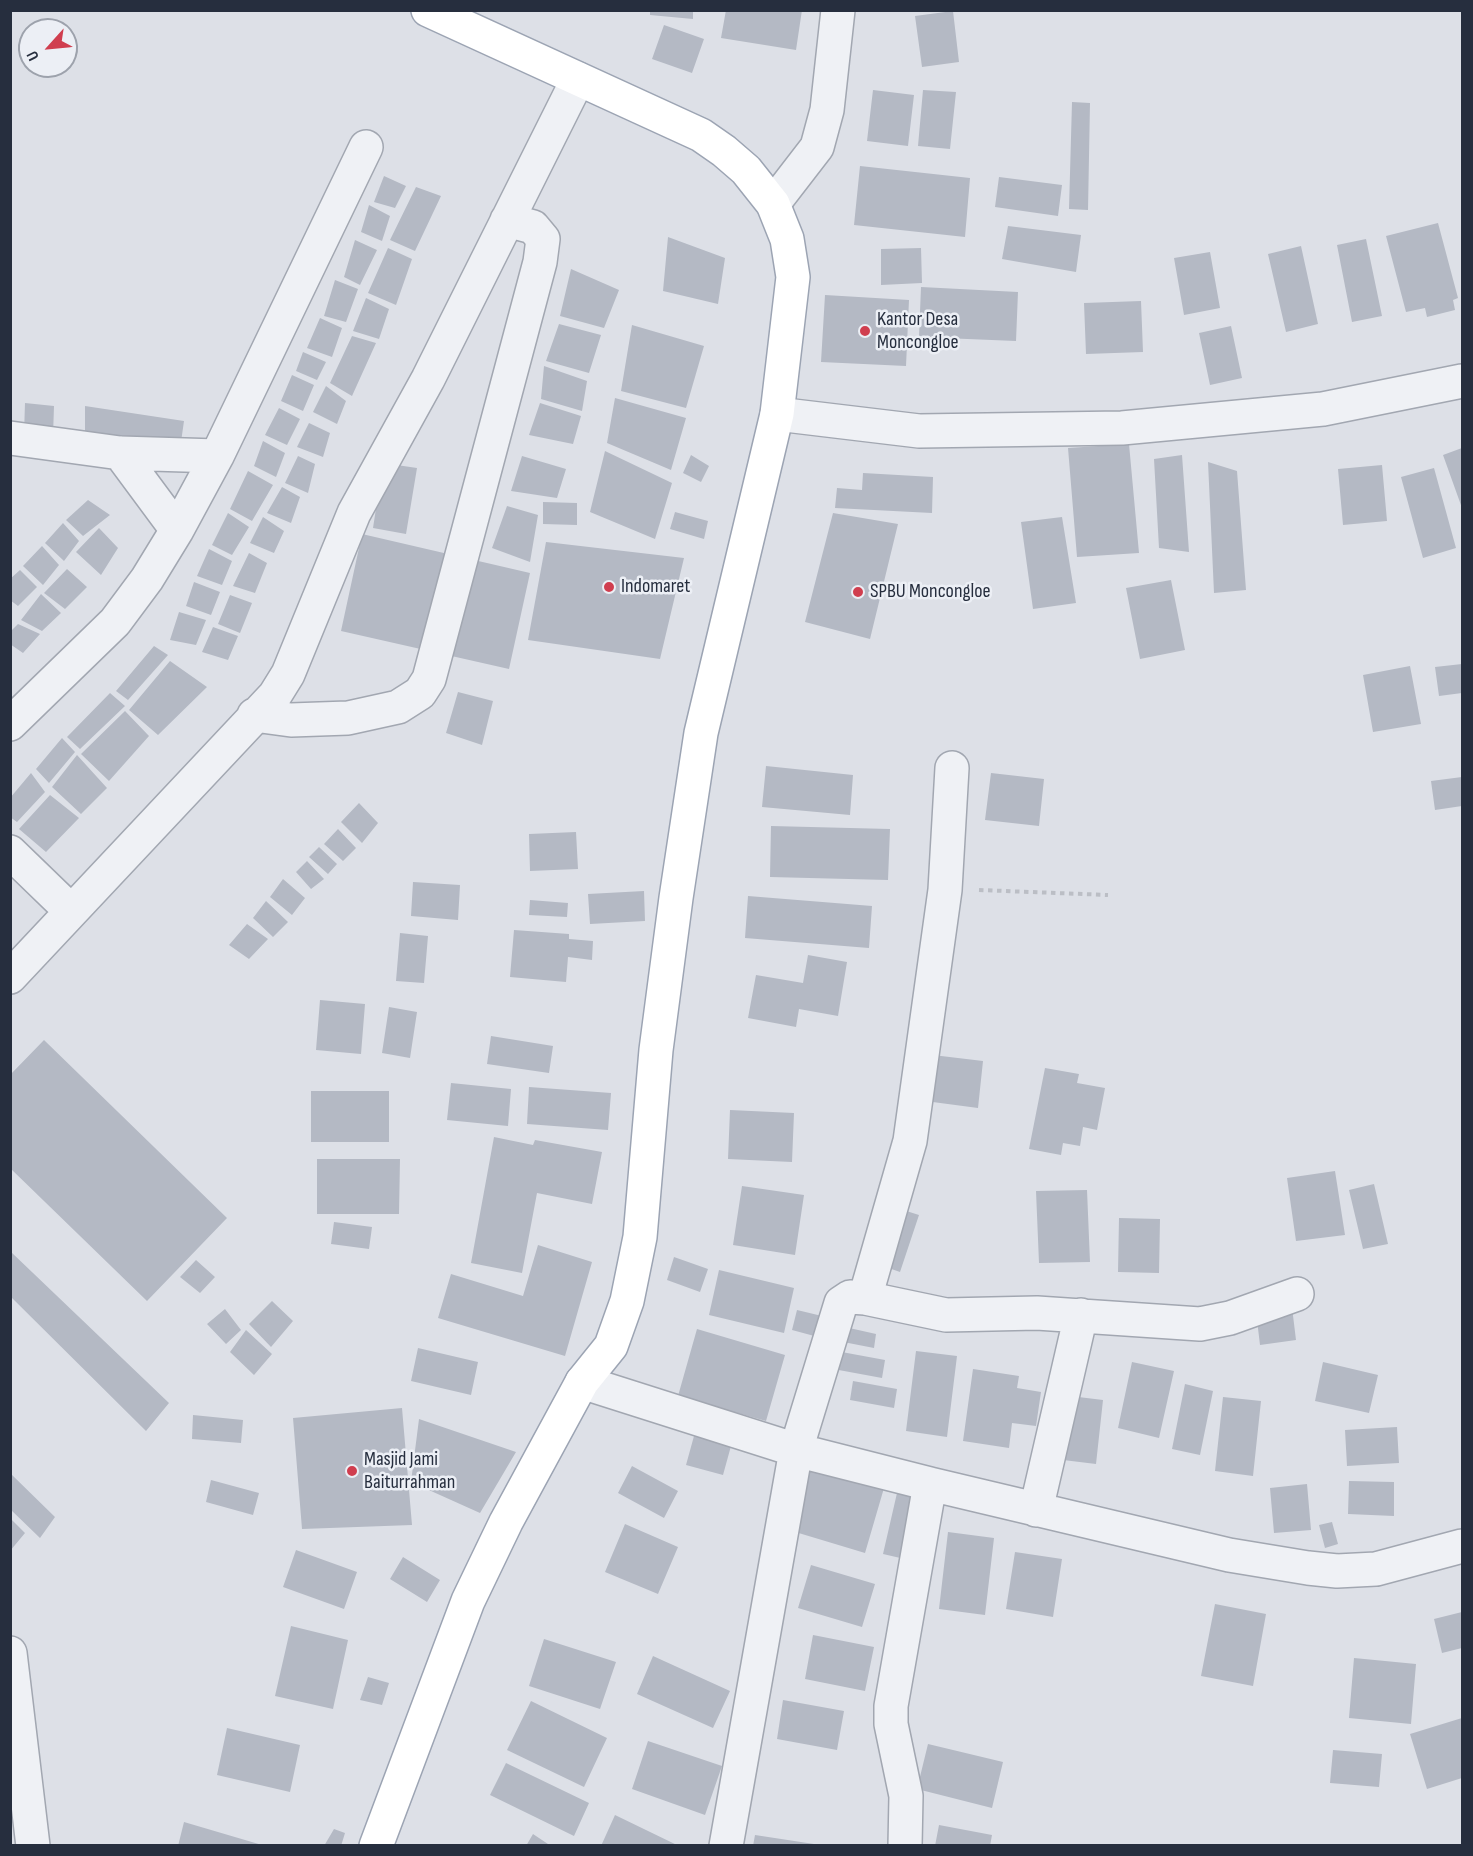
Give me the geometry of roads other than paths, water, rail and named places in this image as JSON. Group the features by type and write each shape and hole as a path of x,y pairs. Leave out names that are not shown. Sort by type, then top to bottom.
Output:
{"main road":[{"path":"376,1845 468,1601 506,1522 582,1382 611,1346 627,1301 640,1237 656,1050 701,733 777,414 793,277 787,239 773,204 746,170 701,135 428,10"}],"street":[{"path":"773,204 817,147 827,110 838,10"},
{"path":"10,977 254,715 275,696 288,674 354,513 428,379 578,79"},
{"path":"10,724 115,622 147,579 177,530 217,456 366,147"},
{"path":"254,715 291,720 348,718 398,707 420,693 429,679 540,262 543,239 533,227 507,220"},
{"path":"777,414 920,431 1122,428 1323,409 1462,381"},
{"path":"10,438 120,453 217,456"},
{"path":"120,453 177,530"},
{"path":"865,1298 910,1141 945,890 952,768"},
{"path":"10,852 72,911"},
{"path":"726,1845 796,1450 841,1303 850,1297 946,1315 1037,1312 1200,1324 1230,1318 1297,1294"},
{"path":"1036,1510 1082,1315"},
{"path":"582,1382 796,1450 1229,1556 1337,1571 1376,1569 1462,1546"},
{"path":"905,1845 906,1796 891,1724 891,1706 930,1484"},
{"path":"10,1653 33,1845"}],"place":[{"name":"Kantor Desa Moncongloe","path":"865,331"},
{"name":"Indomaret","path":"609,587"},
{"name":"SPBU Moncongloe","path":"858,592"},
{"name":"Masjid Jami Baiturrahman","path":"352,1471"}]}
